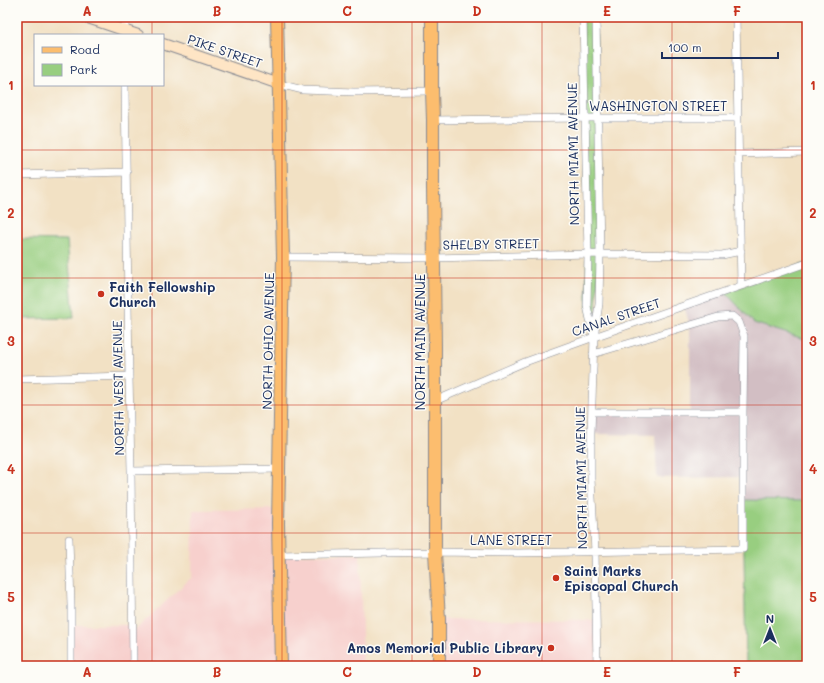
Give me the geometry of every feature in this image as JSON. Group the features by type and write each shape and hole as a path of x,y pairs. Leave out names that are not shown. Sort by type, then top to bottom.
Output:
{"main road":[{"path":"85,17 125,33"},
{"name":"NORTH OHIO AVENUE","path":"277,17 283,257 278,556 281,666"},
{"name":"NORTH MAIN AVENUE","path":"432,17 435,552 440,666"},
{"name":"PIKE STREET","path":"164,44 279,84"}],"street":[{"path":"125,17 125,33"},
{"name":"NORTH MIAMI AVENUE","path":"583,17 588,254 587,306 594,337"},
{"name":"NORTH MIAMI AVENUE","path":"596,17 600,254 599,304 594,337 591,479 595,552 597,666"},
{"path":"736,17 741,286"},
{"path":"279,84 303,90 354,92 432,91"},
{"name":"NORTH WEST AVENUE","path":"125,86 133,666"},
{"name":"WASHINGTON STREET","path":"433,120 738,118"},
{"path":"739,154 807,152"},
{"path":"17,175 127,172"},
{"name":"SHELBY STREET","path":"283,257 433,258 588,254 722,255 741,251"},
{"name":"CANAL STREET","path":"435,401 525,362 807,262"},
{"path":"592,412 743,412 744,336 739,322 732,316 718,317 594,354"},
{"path":"17,378 129,376"},
{"name":"LANE STREET","path":"278,556 435,552 595,552 744,548 743,412"},
{"path":"131,471 280,469"},
{"path":"69,539 71,666"}],"shaded area":[{"path":"725,292 754,323 807,340 807,501 743,500 743,477 657,478 655,435 591,434 592,412 690,412 690,326 684,306"},
{"path":"279,509 279,555 360,554 363,665 439,665 439,619 596,620 597,666 71,666 71,625 133,625 133,632 192,577 193,510"}],"green space":[{"path":"583,17 596,17 600,254 594,337 587,306"},
{"path":"17,239 67,240 74,318 17,319"},
{"path":"807,263 807,340 754,323 725,292"},
{"path":"743,500 807,501 807,666 746,666"}],"place":[{"name":"Faith Fellowship Church","path":"101,294"},
{"name":"Saint Marks Episcopal Church","path":"556,578"},
{"name":"Amos Memorial Public Library","path":"551,648"}]}
